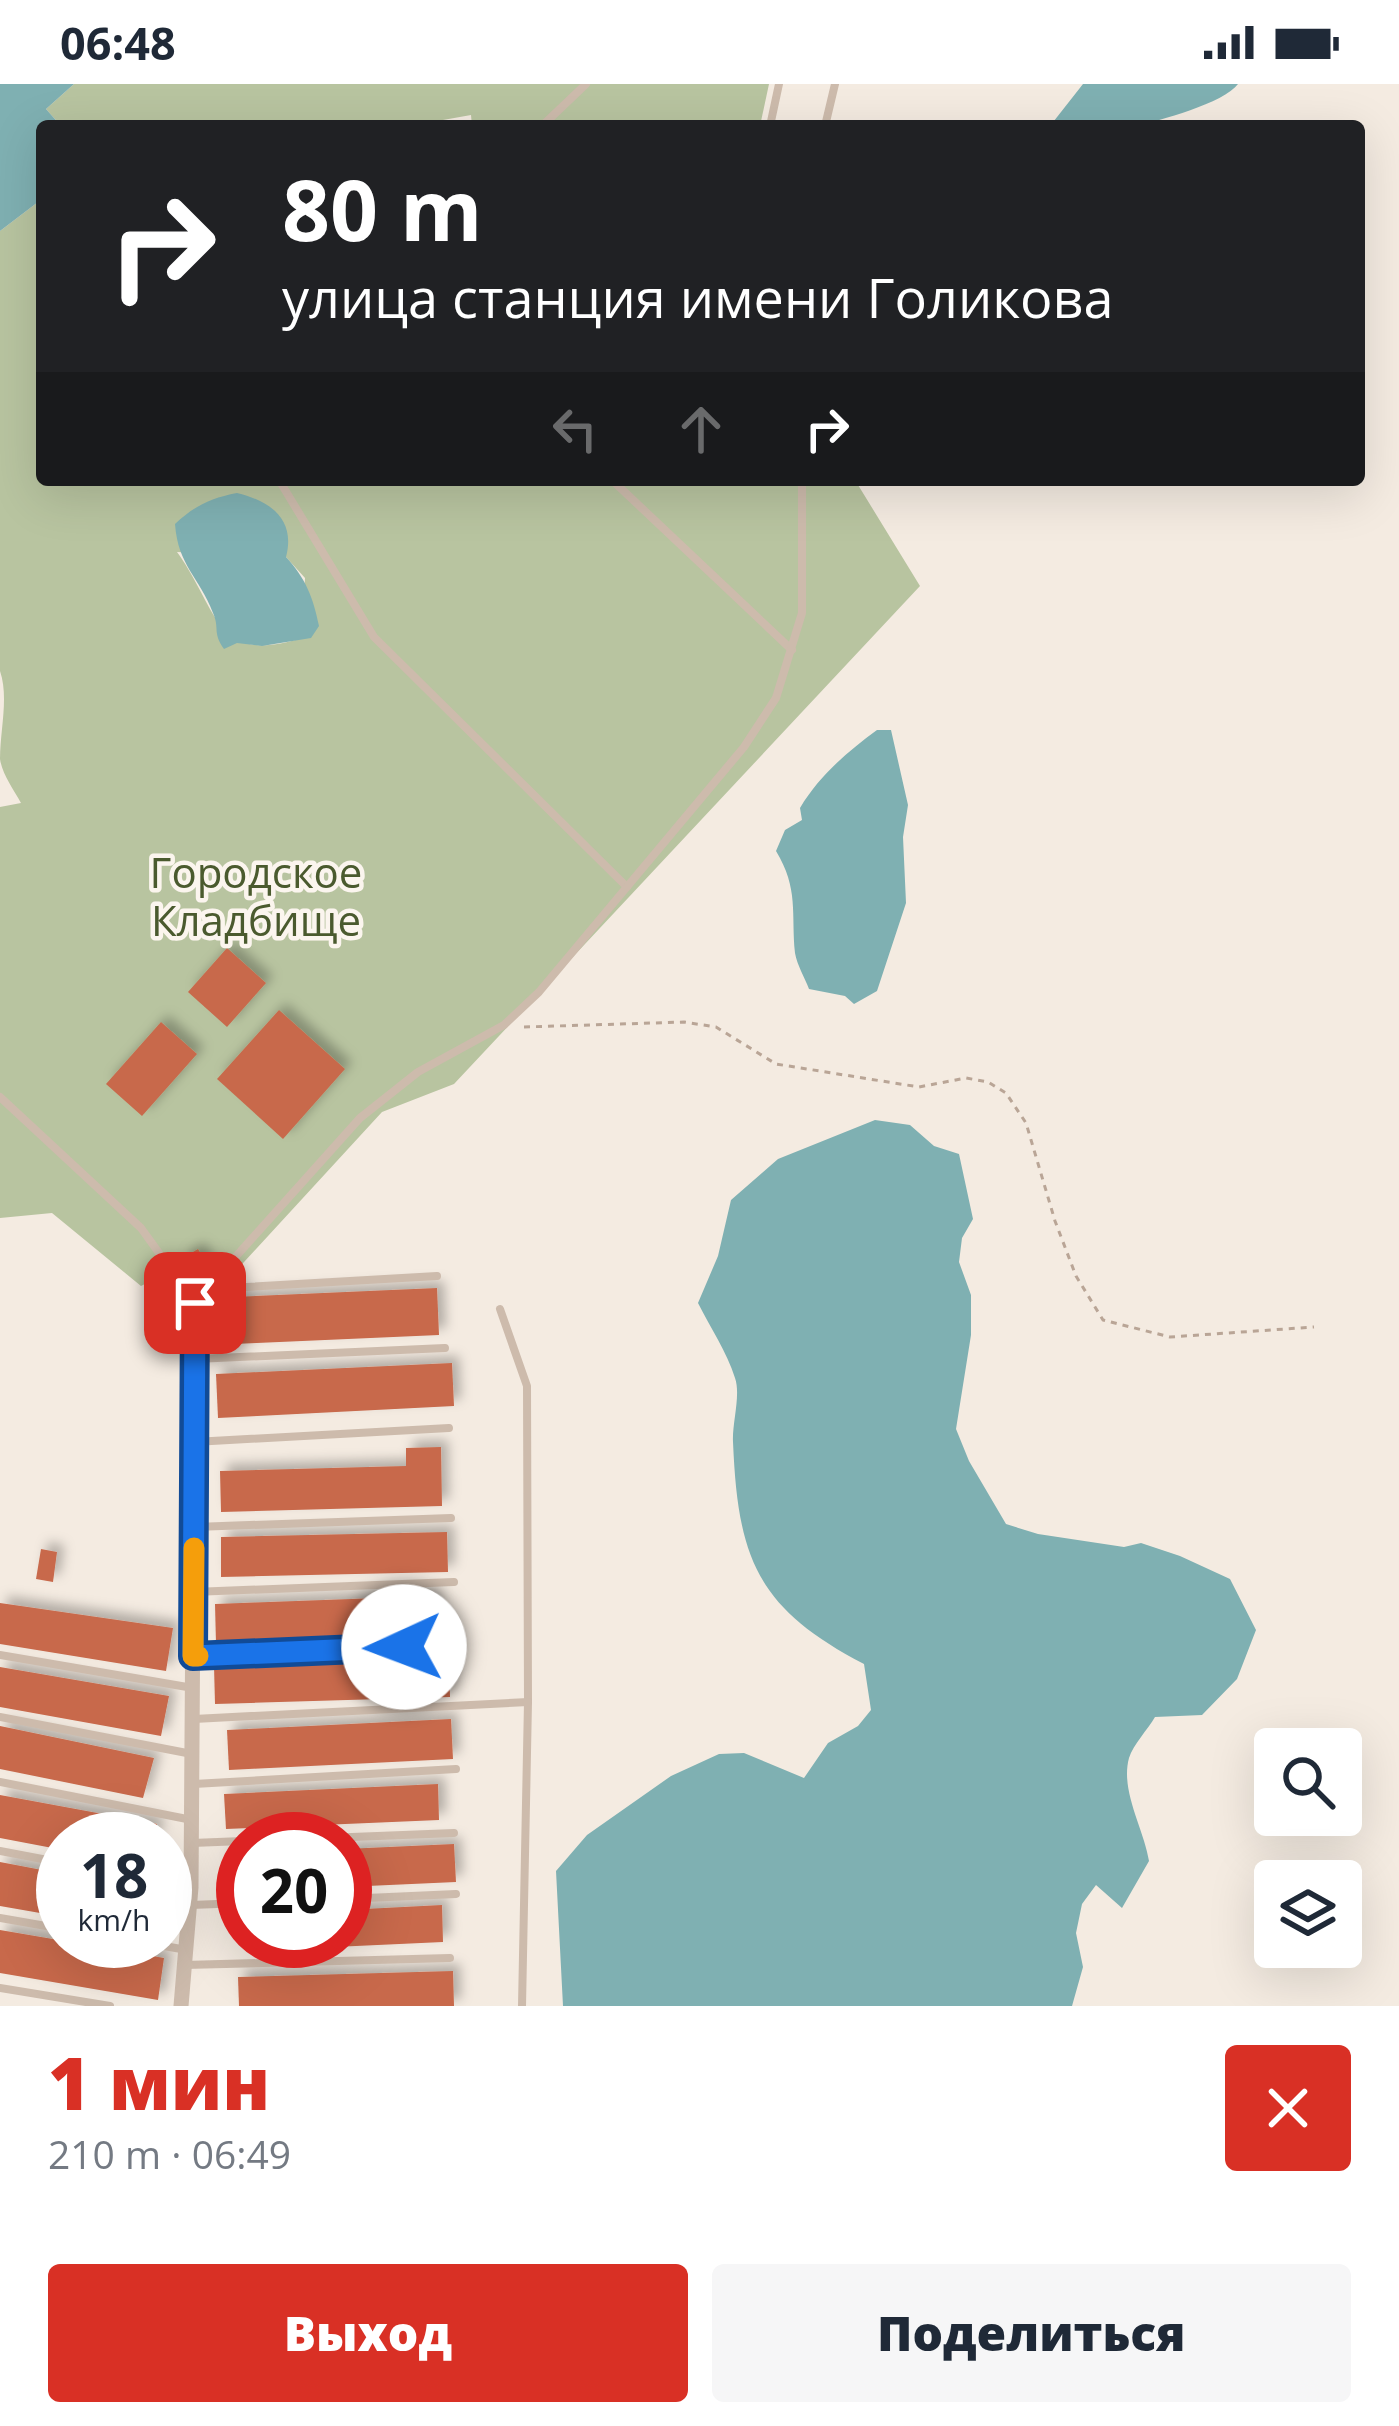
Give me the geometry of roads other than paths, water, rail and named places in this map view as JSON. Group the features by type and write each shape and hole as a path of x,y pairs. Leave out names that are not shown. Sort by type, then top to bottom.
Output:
{"street":[{"path":"192,1812 195,1303"},
{"path":"181,2006 185,1968"}],"lane":[{"path":"548,120 586,84"},
{"path":"771,120 779,84"},
{"path":"827,120 836,84"},
{"path":"283,486 374,637 627,887"},
{"path":"618,486 794,651"},
{"path":"195,1303 360,1118 418,1072 504,1025 539,992 743,747 776,698 794,651 802,614 802,486"},
{"path":"0,1097 141,1228 195,1303"},
{"path":"195,1303 229,1288 436,1276"},
{"path":"500,1309 527,1386 522,2006"},
{"path":"194,1359 445,1348"},
{"path":"194,1442 449,1428"},
{"path":"194,1527 451,1518"},
{"path":"193,1592 454,1582"},
{"path":"193,1656 446,1646"},
{"path":"0,1655 193,1688"},
{"path":"193,1719 528,1702"},
{"path":"0,1717 192,1754"},
{"path":"192,1784 456,1769"},
{"path":"0,1782 152,1812"},
{"path":"372,1836 454,1833"},
{"path":"192,1844 216,1843"},
{"path":"0,1850 36,1857"},
{"path":"372,1898 456,1894"},
{"path":"0,1918 36,1924"},
{"path":"192,1957 450,1958"},
{"path":"0,1988 110,2006"}],"water":[{"path":"0,84 74,84 46,109 56,120 36,120 36,204 0,231"},
{"path":"1083,84 1238,84 1206,104 1158,120 1055,120"},
{"path":"237,493 270,507 284,522 286,557 304,581 317,616 319,626 311,638 262,646 237,643 224,649 220,643 213,613 180,550 175,524 203,504"},
{"path":"877,730 891,730 908,805 903,837 906,903 877,991 854,1004 845,996 809,989 795,953 791,889 776,851 785,830 802,820 800,808 816,785"},
{"path":"875,1120 910,1125 934,1146 959,1154 973,1219 962,1238 959,1262 971,1295 971,1335 956,1429 1006,1524 1038,1534 1124,1547 1141,1543 1180,1556 1230,1579 1256,1630 1237,1679 1202,1715 1155,1717 1131,1753 1130,1797 1149,1861 1122,1908 1096,1885 1082,1904 1076,1933 1083,1967 1072,2006 563,2006 556,1871 587,1835 671,1776 719,1754 744,1753 804,1778 828,1743 858,1726 871,1710 864,1664 799,1622 760,1576 748,1549 736,1483 737,1385 698,1303 718,1256 731,1200 778,1159"}],"park label":[{"name":"Городское Кладбище","path":"256,897"}]}
